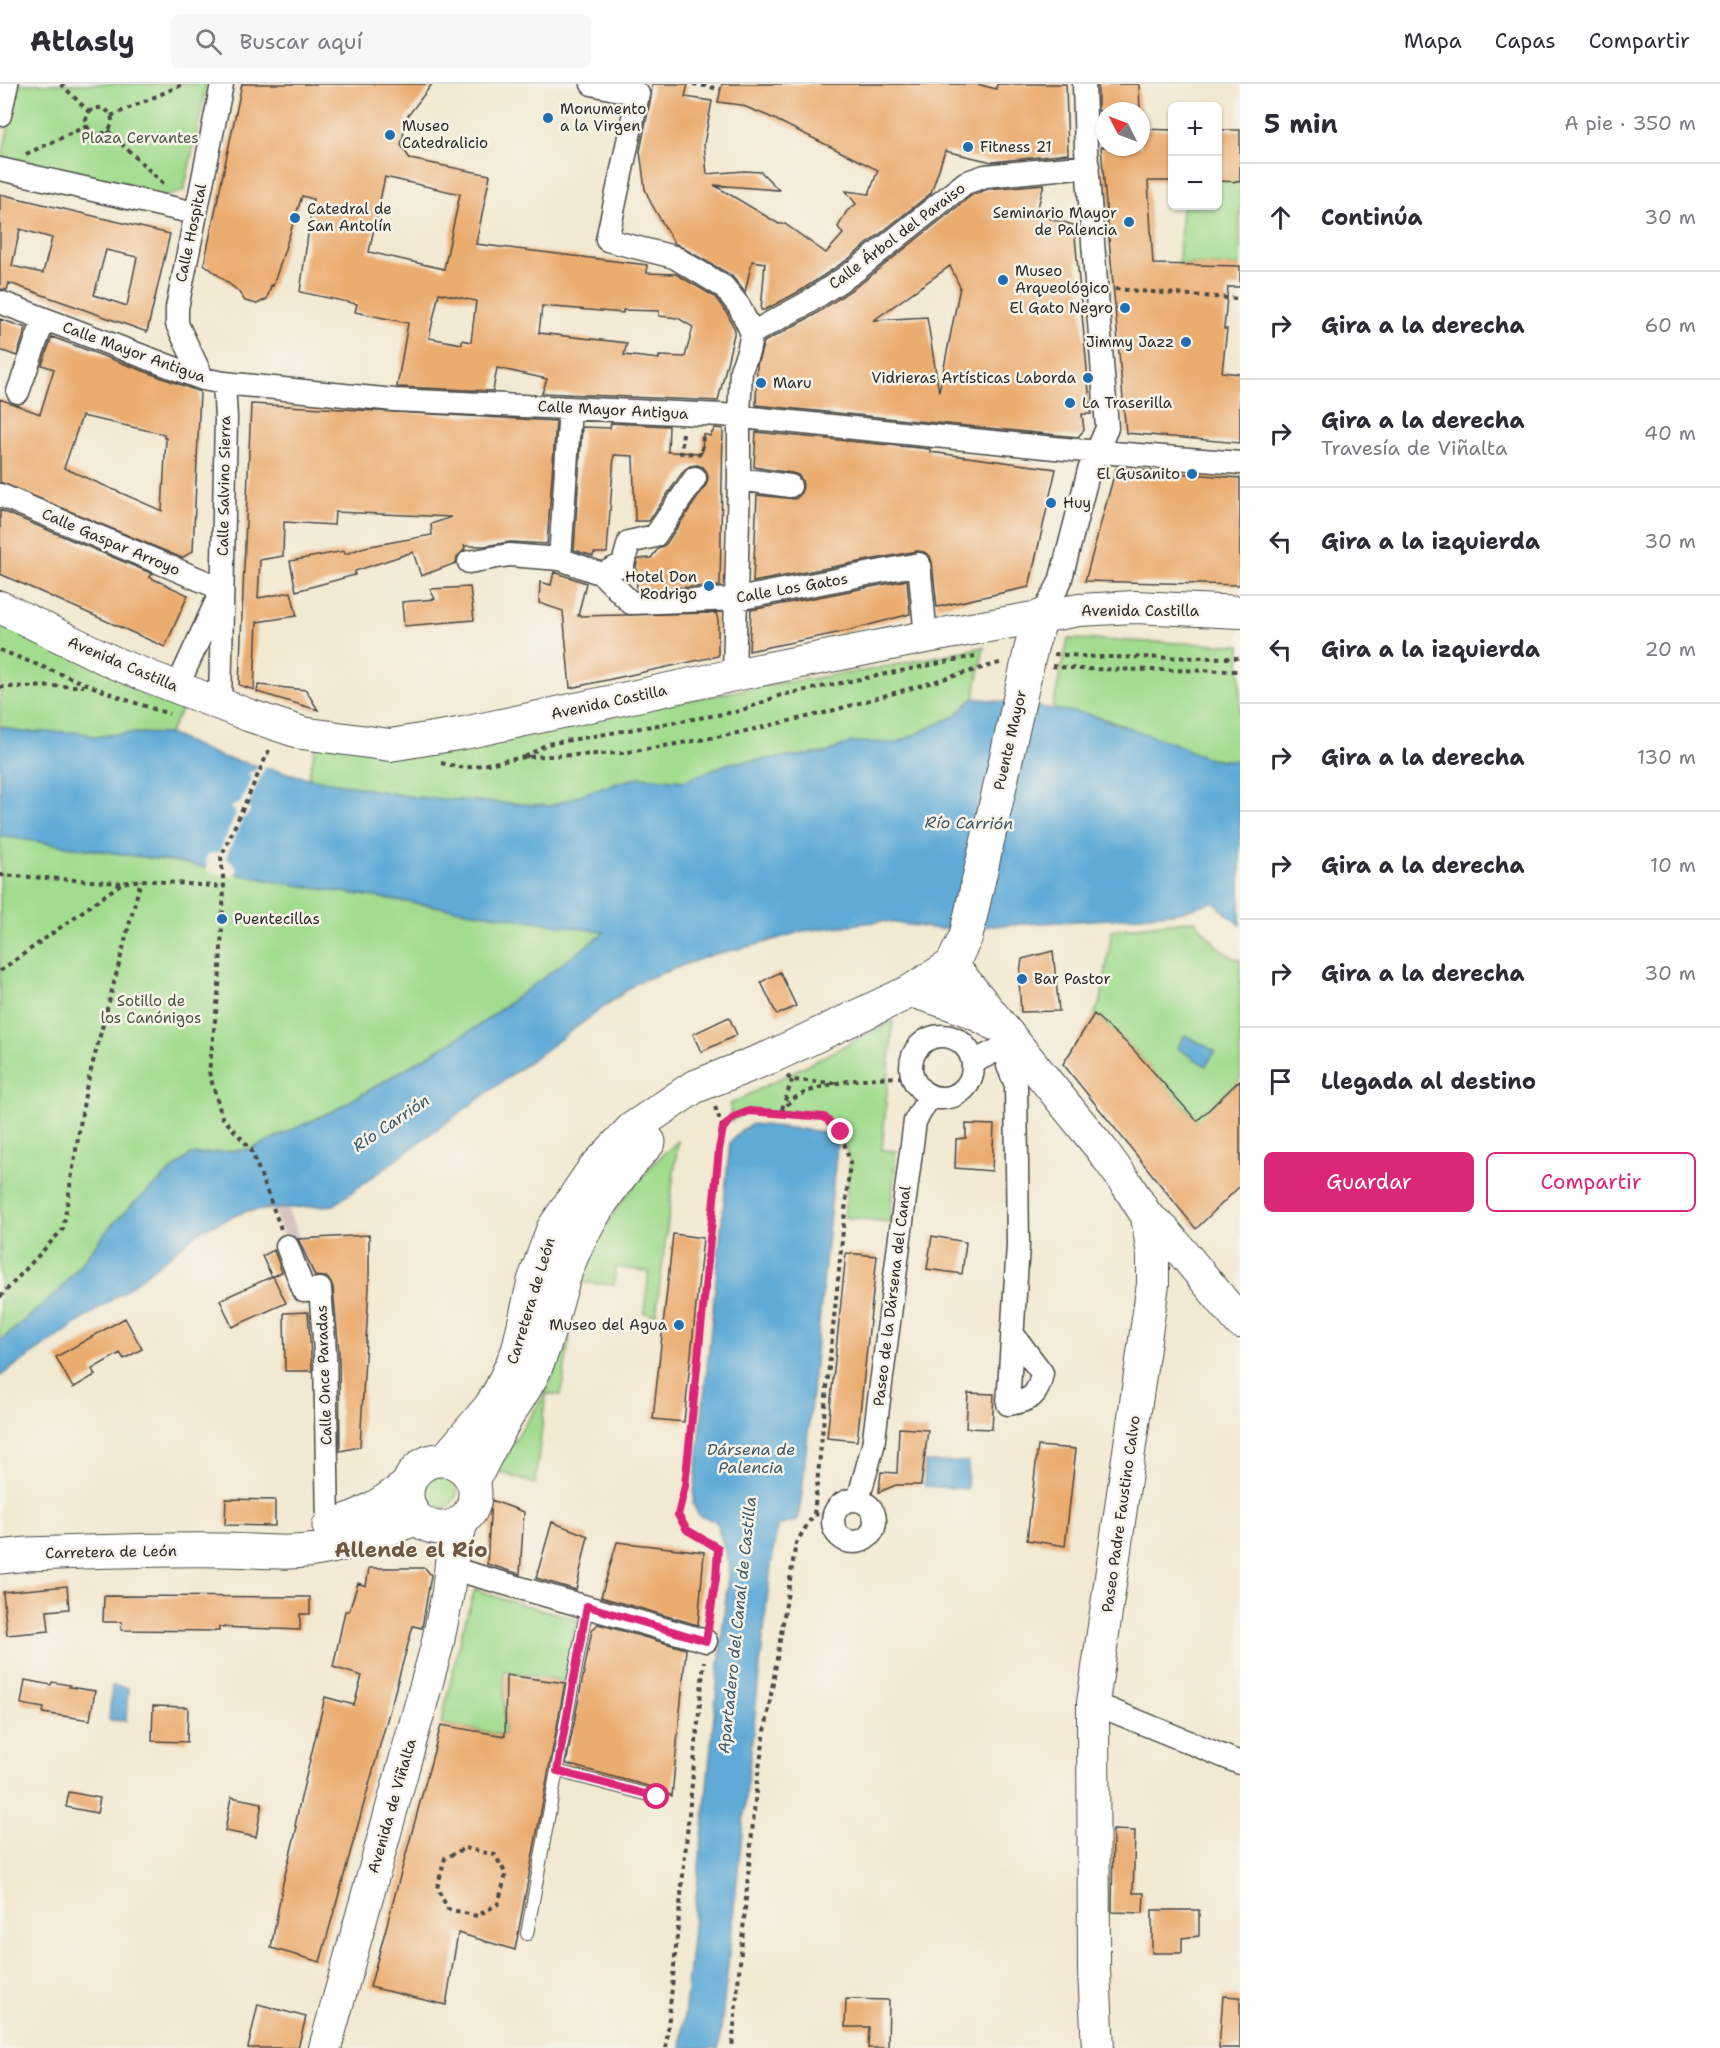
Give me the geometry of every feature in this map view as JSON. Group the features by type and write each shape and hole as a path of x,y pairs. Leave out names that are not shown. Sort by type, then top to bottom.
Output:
{"highway":[{"name":"Puente Mayor","path":"952,965 966,936 1036,648"},
{"name":"Carretera de León","path":"445,1461 490,1407 501,1389 518,1351 534,1281 553,1229 593,1170 632,1129 694,1087 773,1056 911,991 952,965"},
{"name":"Carretera de León","path":"473,1481 533,1374 548,1339 564,1277 576,1246 595,1210 622,1172 653,1138 691,1107 773,1056"},
{"path":"434,1461 445,1461 462,1467 473,1481 475,1495 473,1505 438,1522 408,1502 409,1484 414,1473 434,1461"},
{"name":"Carretera de León","path":"222,1550 355,1518 381,1505 409,1484"},
{"name":"Carretera de León","path":"0,1557 27,1554 222,1550 275,1553 325,1549 361,1538 438,1522"}],"main road":[{"name":"Avenida Castilla","path":"0,608 117,664 177,702 220,705 302,733 390,744 464,733 734,675 926,637 1036,648 1079,610 1128,608 1240,612"},
{"name":"Paseo Padre Faustino Calvo","path":"952,965 1013,1049"},
{"name":"Paseo Padre Faustino Calvo","path":"911,991 976,1012 1013,1049 1102,1150 1147,1216 1153,1255 1153,1284 1093,1703 1094,1971 1098,2048"},
{"path":"1147,1216 1164,1230 1240,1322"},
{"path":"1153,1255 1190,1261"},
{"path":"438,1522 450,1565"},
{"name":"Avenida de Viñalta","path":"325,2048 437,1646 448,1592 450,1565"}],"street":[{"name":"Calle Hospital","path":"214,381 186,345 177,324 177,316 179,292 222,84"},
{"path":"592,84 638,94 607,240 674,256 694,268 724,288 739,306 752,333 741,370 734,675"},
{"path":"1036,648 1060,582 1089,470 1107,428 1084,84"},
{"name":"Calle Árbol del Paraiso","path":"752,333 807,303 855,271 965,183 985,176 1088,166"},
{"path":"3,170 195,213"},
{"name":"Calle Mayor Antigua","path":"0,302 214,381 394,400 739,417 1097,452 1240,463"},
{"path":"18,392 44,319"},
{"name":"Calle Salvino Sierra","path":"214,381 226,418 220,705"},
{"path":"560,560 570,408"},
{"path":"469,562 509,555 560,560 602,574 623,564 629,542 655,536 695,478"},
{"path":"740,479 790,486"},
{"name":"Calle Gaspar Arroyo","path":"0,495 222,589"},
{"name":"Calle Los Gatos","path":"602,574 631,603 737,598 919,564 926,637"},
{"name":"Calle Salvino Sierra","path":"177,702 222,589"},
{"path":"943,1036 954,1038 963,1044 969,1052 973,1068 964,1089 957,1095 939,1098 930,1096 921,1090 914,1077 912,1061 916,1051 923,1043 943,1036"},
{"path":"973,1068 1013,1049 1016,1085 1018,1245 1012,1333"},
{"name":"Paseo de la Dársena del Canal","path":"858,1500 873,1446 915,1121 930,1096"},
{"name":"Calle Once Paradas","path":"287,1246 304,1291 320,1289 325,1352 328,1526"},
{"path":"858,1500 866,1503 872,1509 875,1525 872,1533 866,1539 858,1542 842,1539 824,1515 842,1503 858,1500"},
{"path":"450,1565 706,1641"},
{"path":"1093,1703 1240,1763"}],"lane":[{"path":"527,1934 587,1606"},
{"path":"557,1771 657,1797"}],"path":[{"path":"61,84 89,112"},
{"path":"111,116 184,84"},
{"path":"693,84 721,89"},
{"path":"94,108 104,108 111,116 112,123 108,131 96,134 87,126 86,118 94,108"},
{"path":"3,170 10,161 87,126"},
{"path":"108,131 174,194 171,208"},
{"path":"1096,288 1240,299"},
{"path":"684,414 681,453 696,454"},
{"path":"1036,648 1081,669 1240,671"},
{"path":"984,654 781,695 740,711 547,744 525,757 623,753 728,735 824,713 1036,648 1096,657 1240,658"},
{"path":"0,650 88,686"},
{"path":"0,687 88,686 177,702"},
{"path":"269,750 221,857 224,886 215,1029 209,1072 222,1117 251,1149 287,1246"},
{"path":"0,875 122,883 141,880 224,886"},
{"path":"0,1297 63,1229 86,1089 141,880"},
{"path":"0,971 122,883"},
{"path":"780,1112 796,1096 839,1083 876,1077 914,1077"},
{"path":"780,1112 792,1080 839,1083"},
{"path":"666,2048 706,1641 716,1578 718,1548 687,1530 678,1515 685,1486 723,1128 714,1105 705,1110"},
{"path":"723,1128 734,1117 749,1111 824,1117 841,1132 850,1162 824,1515 796,1544 757,1780 732,2048"},
{"path":"465,1848 495,1855 506,1874 498,1904 477,1916 448,1909 437,1888 440,1875 445,1858 465,1848"}],"shaded area":[{"path":"258,1137 320,1289 304,1291 251,1150"}],"green space":[{"name":"Plaza Cervantes","path":"18,84 205,84 184,191 158,198 21,170 4,157 3,152"},
{"path":"1222,181 1240,182 1240,266 1179,264 1182,210 1222,210"},
{"path":"0,622 185,702 169,734 126,733 95,737 79,732 20,732 0,726"},
{"path":"1068,639 1240,645 1240,761 1209,759 1173,743 1088,714 1052,710"},
{"path":"984,647 974,698 955,716 896,743 851,742 826,753 729,763 684,781 641,777 599,788 551,806 413,797 308,778 316,745 462,744 762,686 875,669"},
{"name":"Sotillo de los Canónigos","path":"0,836 177,862 283,883 606,932 475,1028 337,1109 251,1149 190,1155 110,1227 59,1291 0,1341"},
{"path":"1195,920 1220,949 1240,960 1240,1080 1209,1109 1208,1133 1132,1048 1094,1014 1101,1001 1112,930"},
{"path":"893,1021 882,1150 896,1151 890,1222 844,1217 850,1162 841,1133 824,1117 749,1111 731,1121 730,1104"},
{"path":"678,1141 656,1315 644,1313 649,1272 615,1267 614,1285 577,1282 597,1241 631,1189"},
{"path":"573,1314 561,1395 546,1394 535,1484 495,1470 546,1393"},
{"path":"440,1474 452,1479 457,1491 452,1503 440,1508 428,1503 423,1491 428,1479"},
{"path":"475,1589 502,1599 577,1619 564,1681 504,1671 504,1735 441,1724 461,1635"}],"water":[{"name":"Río Carrión","path":"974,698 1088,714 1173,743 1209,759 1240,761 1240,925 1213,902 1179,912 1111,919 938,929 882,921 803,931 711,955 638,982 334,1205 246,1211 203,1229 123,1292 0,1376 0,1341 59,1291 110,1227 190,1155 251,1149 337,1109 475,1028 605,932 283,883 177,862 0,836 0,726 20,732 79,732 95,737 126,733 169,734 221,757 308,778 413,797 551,806 599,788 641,777 684,781 729,763 826,753 851,742 896,743 955,716"},
{"path":"1185,1035 1215,1051 1206,1066 1177,1048"},
{"name":"Dársena de Palencia","path":"752,1124 817,1131 828,1135 837,1145 801,1501 797,1521 777,1526 770,1573 719,2048 681,2048 729,1565 716,1521 699,1516 693,1504 730,1143 739,1132"},
{"path":"925,1462 968,1462 967,1489 924,1486"},
{"path":"112,1686 128,1688 126,1721 109,1720"}],"pier":[{"path":"259,763 266,765 248,806 250,810 248,815 243,818 226,857 236,867 234,877 207,871 206,858 209,854 219,852 236,814 231,807 240,803 251,779 248,773 255,771"}],"building":[{"path":"242,84 432,84 407,117 401,145 410,159 490,175 476,244 647,265 647,273 676,274 715,297 727,313 735,330 718,401 542,393 547,379 497,368 493,391 397,387 408,323 355,312 357,304 300,292 313,199 302,196 267,299 257,304 245,301 238,291 204,264","holes":["385,177 460,194 444,269 369,252","439,293 476,301 471,342 462,340 462,344 429,338","542,306 623,313 623,310 659,311 659,316 678,318 693,327 685,357 659,356 659,359 624,355 627,343 539,333"]},
{"path":"652,84 688,84 685,97 712,101 704,144 707,174 761,172 779,190 714,185 779,224 785,224 826,253 843,234 838,227 847,211 856,204 846,191 869,194 878,170 768,116 741,105 718,102 722,84 977,84 996,89 997,84 1066,84 1068,154 992,162 945,151 931,193 847,260 800,291 761,310 765,263 752,261 745,292 731,275 674,243 651,203 645,189 640,151"},
{"path":"1098,84 1139,84 1140,102 1098,102"},
{"path":"1150,129 1168,130 1168,181 1148,181 1153,264 1240,266 1240,287 1228,287 1224,329 1227,329 1222,372 1240,374 1240,443 1126,433 1102,156 1150,156"},
{"path":"1222,130 1240,130 1240,182 1222,181"},
{"path":"1044,184 1036,215 1074,225 1091,414 1082,414 1084,430 1078,437 756,405 757,365 764,342 814,315 863,282 972,195 988,189","holes":["950,266 960,287 939,392 927,317 874,320"]},
{"path":"0,194 170,234 147,332 9,283 7,290 0,289","holes":["20,229 52,238 43,273 12,266","106,250 137,257 127,306 94,295"]},
{"path":"0,319 26,328 17,356 0,350"},
{"path":"52,337 200,392 193,551 182,558 0,482 0,399 40,414 54,369 42,365","holes":["82,416 164,434 166,438 162,511 64,468"]},
{"path":"251,404 556,421 547,544 510,542 464,546 465,549 457,557 456,563 421,576 413,552 355,571 355,575 296,591 290,561 344,551 345,554 365,547 432,535 431,524 452,517 335,512 334,525 284,522 283,556 260,560 258,598 291,592 297,616 257,622 254,690 239,685"},
{"path":"611,423 669,426 668,452 702,453 703,434 710,436 715,428 723,429 720,586 637,589 638,559 651,558 666,544 706,485 707,472 703,467 697,465 684,470 649,521 635,521 633,456 614,455 607,553 594,553 593,556 574,550 582,427 610,428"},
{"path":"756,432 930,449 930,452 1056,469 1029,587 937,607 930,556 917,551 753,582 757,495 795,499 800,495 803,487 798,475 754,467"},
{"path":"1116,468 1240,478 1240,585 1085,581"},
{"path":"0,510 153,574 149,577 188,595 165,647 0,574"},
{"path":"554,572 586,583 578,616 716,613 718,656 570,688 563,611 539,603 540,582 551,585"},
{"path":"907,580 910,614 847,631 749,651 751,610"},
{"path":"470,587 474,620 404,626 402,602 435,599 430,589"},
{"path":"258,685 306,690 318,710 257,692"},
{"path":"1053,951 1059,1011 1021,1012 1019,980 1022,959"},
{"path":"780,972 796,1006 777,1015 761,982"},
{"path":"1094,1014 1132,1048 1197,1121 1240,1080 1240,1186 1196,1229 1063,1064"},
{"path":"729,1017 737,1035 701,1052 693,1034"},
{"path":"966,1124 994,1125 992,1171 955,1168 956,1139 966,1138"},
{"path":"673,1234 703,1238 684,1422 653,1419"},
{"path":"369,1235 369,1287 360,1447 340,1451 339,1352 333,1288 326,1277 315,1276 298,1239"},
{"path":"932,1236 966,1242 962,1274 927,1269"},
{"path":"274,1250 282,1272 272,1277 262,1256"},
{"path":"846,1253 877,1256 857,1441 827,1438"},
{"path":"273,1276 286,1303 232,1327 220,1300"},
{"path":"308,1312 312,1371 285,1371 284,1313"},
{"path":"125,1318 142,1349 124,1359 120,1353 92,1369 95,1375 73,1388 56,1357"},
{"path":"968,1393 994,1394 992,1429 966,1428"},
{"path":"899,1428 928,1430 921,1485 896,1485 879,1492 881,1472 897,1473"},
{"path":"1038,1446 1076,1449 1065,1546 1027,1540"},
{"path":"226,1499 275,1500 275,1526 225,1525"},
{"path":"491,1500 524,1512 520,1574 487,1564"},
{"path":"552,1522 588,1536 576,1590 536,1578"},
{"path":"617,1542 704,1552 698,1625 601,1597"},
{"path":"369,1568 425,1568 431,1575 422,1628 413,1626 320,1962 271,1948 283,1883 297,1827 295,1826 299,1806 325,1697 354,1705 362,1676 333,1667 345,1611 349,1611 358,1583 366,1586"},
{"path":"67,1586 69,1609 47,1611 49,1631 7,1635 3,1592"},
{"path":"104,1596 310,1597 310,1614 300,1614 300,1630 219,1627 219,1631 121,1630 122,1622 103,1622"},
{"path":"598,1624 686,1649 672,1796 659,1789 566,1764 592,1630"},
{"path":"506,1675 565,1683 515,1950 458,1933 446,2005 370,1987 441,1725 505,1736"},
{"path":"25,1680 51,1685 52,1682 95,1691 90,1720 43,1713 44,1708 21,1704"},
{"path":"153,1706 188,1707 187,1742 152,1741"},
{"path":"69,1792 100,1798 97,1813 66,1807"},
{"path":"231,1797 262,1803 256,1837 225,1831"},
{"path":"1113,1830 1135,1831 1133,1893 1144,1893 1143,1913 1112,1912"},
{"path":"1152,1910 1199,1910 1199,1936 1182,1938 1182,1953 1152,1953"},
{"path":"1223,1996 1240,1997 1240,2048 1219,2048"},
{"path":"846,1999 889,2000 888,2048 868,2048 869,2027 845,2027"},
{"path":"258,2004 306,2017 298,2048 248,2048"}],"place":[{"name":"Monumento a la Virgen","path":"548,118"},
{"name":"Museo Catedralicio","path":"390,135"},
{"name":"Fitness 21","path":"968,147"},
{"name":"Catedral de San Antolín","path":"295,218"},
{"name":"Seminario Mayor de Palencia","path":"1129,222"},
{"name":"Museo Arqueológico","path":"1003,280"},
{"name":"El Gato Negro","path":"1125,308"},
{"name":"Jimmy Jazz","path":"1186,342"},
{"name":"Vidrieras Artísticas Laborda","path":"1088,378"},
{"name":"Maru","path":"761,383"},
{"name":"La Traserilla","path":"1070,403"},
{"name":"El Gusanito","path":"1192,474"},
{"name":"Huy","path":"1051,503"},
{"name":"Hotel Don Rodrigo","path":"709,586"},
{"name":"Puentecillas","path":"222,919"},
{"name":"Bar Pastor","path":"1022,979"},
{"name":"Museo del Agua","path":"679,1325"}],"district":[{"name":"Allende el Río","path":"411,1550"}],"route":[{"path":"657,1797 557,1771 587,1606 706,1641 716,1578 718,1548 687,1530 678,1515 685,1486 723,1128 734,1117 749,1111 780,1112 824,1117 841,1132"}],"water label":[{"name":"Apartadero del Canal de Castilla","path":"737,1625"}]}
